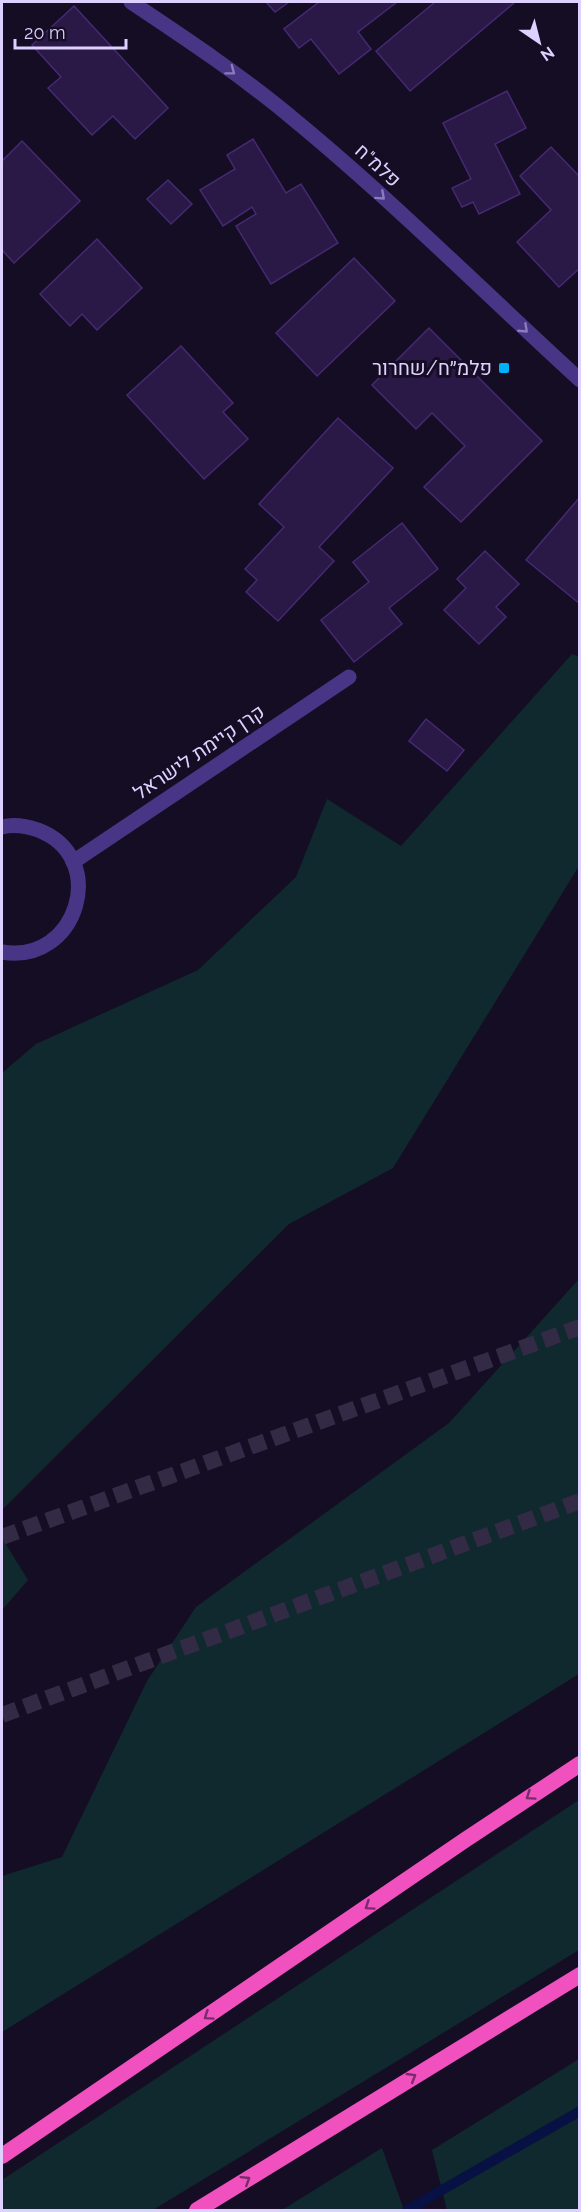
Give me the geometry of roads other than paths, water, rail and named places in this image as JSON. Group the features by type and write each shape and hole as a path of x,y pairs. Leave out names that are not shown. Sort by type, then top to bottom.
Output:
{"highway":[{"path":"2,2156 455,1846 579,1764"},
{"path":"196,2211 579,1975"},
{"path":"2,2152 31,2137"}],"street":[{"name":"פלמ\"ח","path":"132,2 202,50 297,121 579,380"},
{"name":"קרן קיימת לישראל","path":"73,862 349,677"},
{"path":"2,827 27,826 46,833 61,846 73,862 78,881 77,901 70,922 56,939 37,950 15,954 2,952"}],"waterway":[{"path":"407,2210 580,2111"}],"tunnel":[{"path":"2,1537 580,1327"},
{"path":"2,1715 580,1501"}],"place":[{"name":"פלמ״ח/שחרור","path":"504,368"}]}
